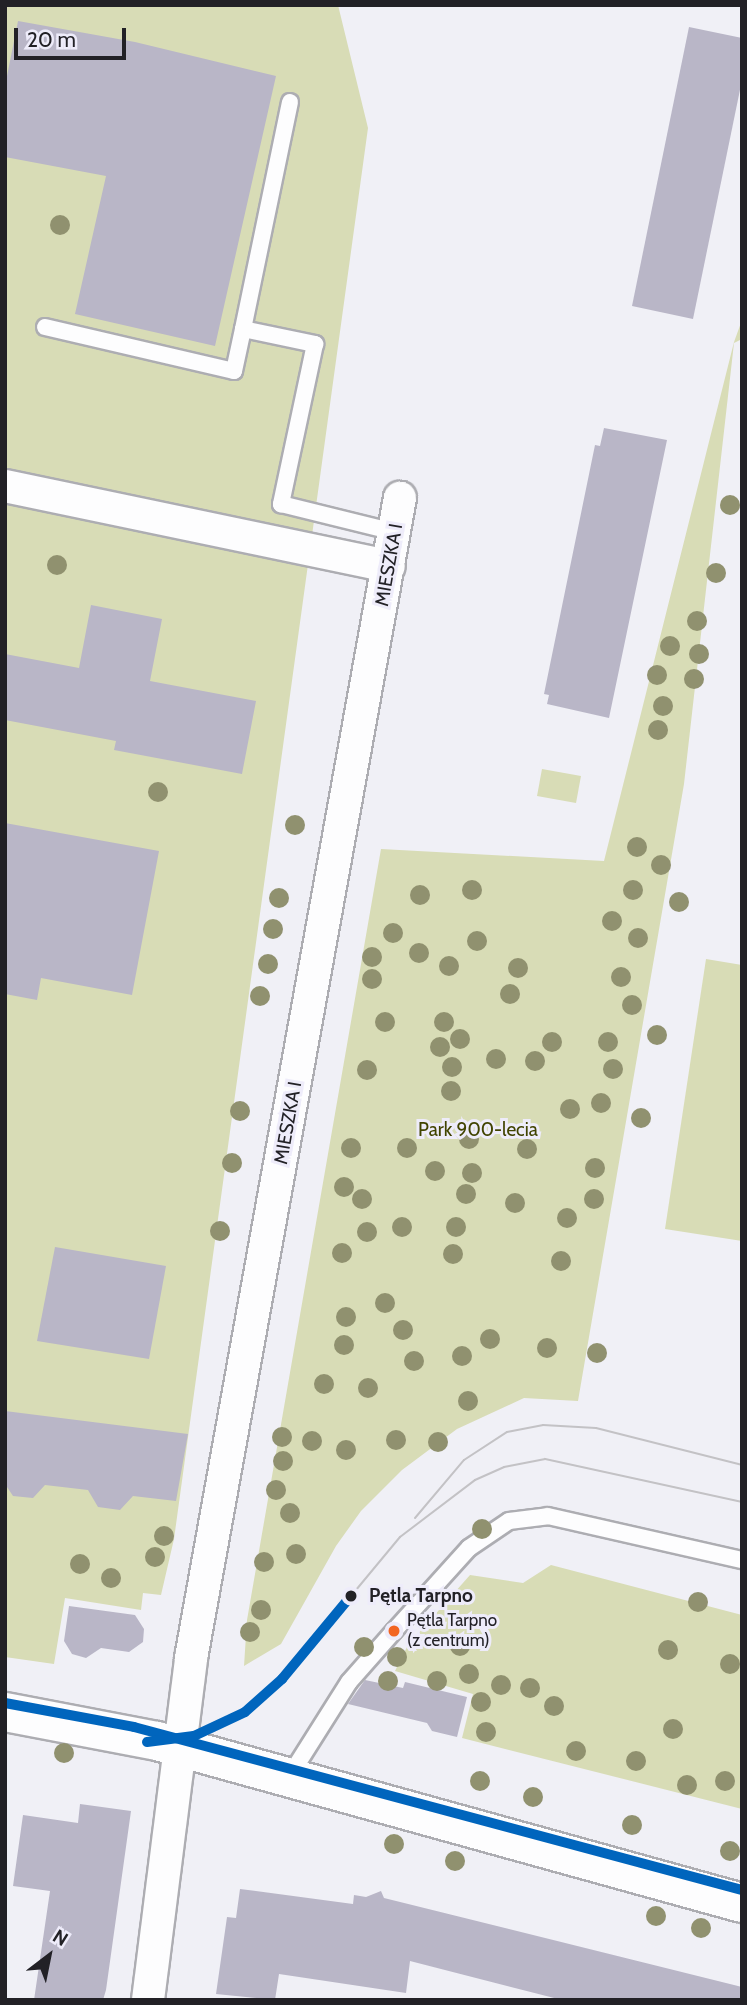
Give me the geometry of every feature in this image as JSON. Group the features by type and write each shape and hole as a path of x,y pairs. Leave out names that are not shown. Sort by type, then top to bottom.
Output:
{"street":[{"path":"5,486 389,566"},
{"name":"MIESZKA I","path":"149,2000 179,1748 400,498"},
{"path":"5,1712 179,1748 742,1903"}],"lane":[{"path":"45,327 234,371 290,102"},
{"path":"243,329 315,344 281,504 395,532"},
{"path":"288,1779 349,1682 469,1548 509,1521 548,1516 742,1560"}],"green space":[{"path":"5,5 338,5 368,128 174,1539 161,1595 143,1593 141,1610 65,1598 54,1664 5,1657"},
{"name":"Park 900-lecia","path":"742,320 742,339 734,343 684,784 578,1401 524,1398 457,1429 402,1470 361,1511 336,1546 281,1644 244,1666 247,1620 381,849 604,861 734,342"},
{"path":"542,769 581,776 576,803 537,796"},
{"path":"706,959 742,965 742,1241 665,1229"},
{"path":"551,1565 742,1615 742,1809 462,1738 473,1694 395,1671 408,1645 470,1575 523,1583"}],"building":[{"path":"18,21 135,42 276,76 215,346 75,314 106,176 5,157 5,86"},
{"path":"689,27 742,38 742,80 693,319 632,306"},
{"path":"604,428 667,440 609,718 547,704 549,695 544,694 595,445 600,446"},
{"path":"91,605 162,619 150,681 256,701 242,774 114,750 116,741 5,720 5,654 79,668"},
{"path":"5,823 159,851 132,995 41,978 37,1000 5,994"},
{"path":"55,1247 166,1266 149,1359 37,1341"},
{"path":"5,1411 188,1434 176,1501 133,1496 120,1510 98,1507 88,1490 45,1485 33,1498 13,1496 5,1484"},
{"path":"69,1606 135,1615 144,1629 143,1642 129,1652 101,1648 86,1658 72,1654 64,1641"},
{"path":"365,1680 403,1688 405,1682 467,1697 457,1737 432,1731 427,1723 348,1704"},
{"path":"80,1804 131,1811 106,1990 103,2000 34,2000 50,1891 13,1886 23,1815 78,1823"},
{"path":"240,1889 353,1904 354,1895 366,1897 381,1891 384,1898 742,1987 742,2000 562,2000 410,1961 406,1993 279,1974 275,2000 216,1994 227,1917 236,1918"}],"tram line":[{"path":"415,1518 464,1460 507,1432 543,1425 596,1428 742,1465"},
{"path":"351,1596 400,1537 475,1480 504,1467 545,1459 742,1502"}],"transit line":[{"path":"147,1742 194,1736 245,1712 282,1679 351,1596"},
{"path":"5,1703 134,1727 742,1890"}],"place":[{"name":"Pętla Tarpno","path":"351,1596"},
{"name":"Pętla Tarpno (z centrum)","path":"394,1631"}]}
